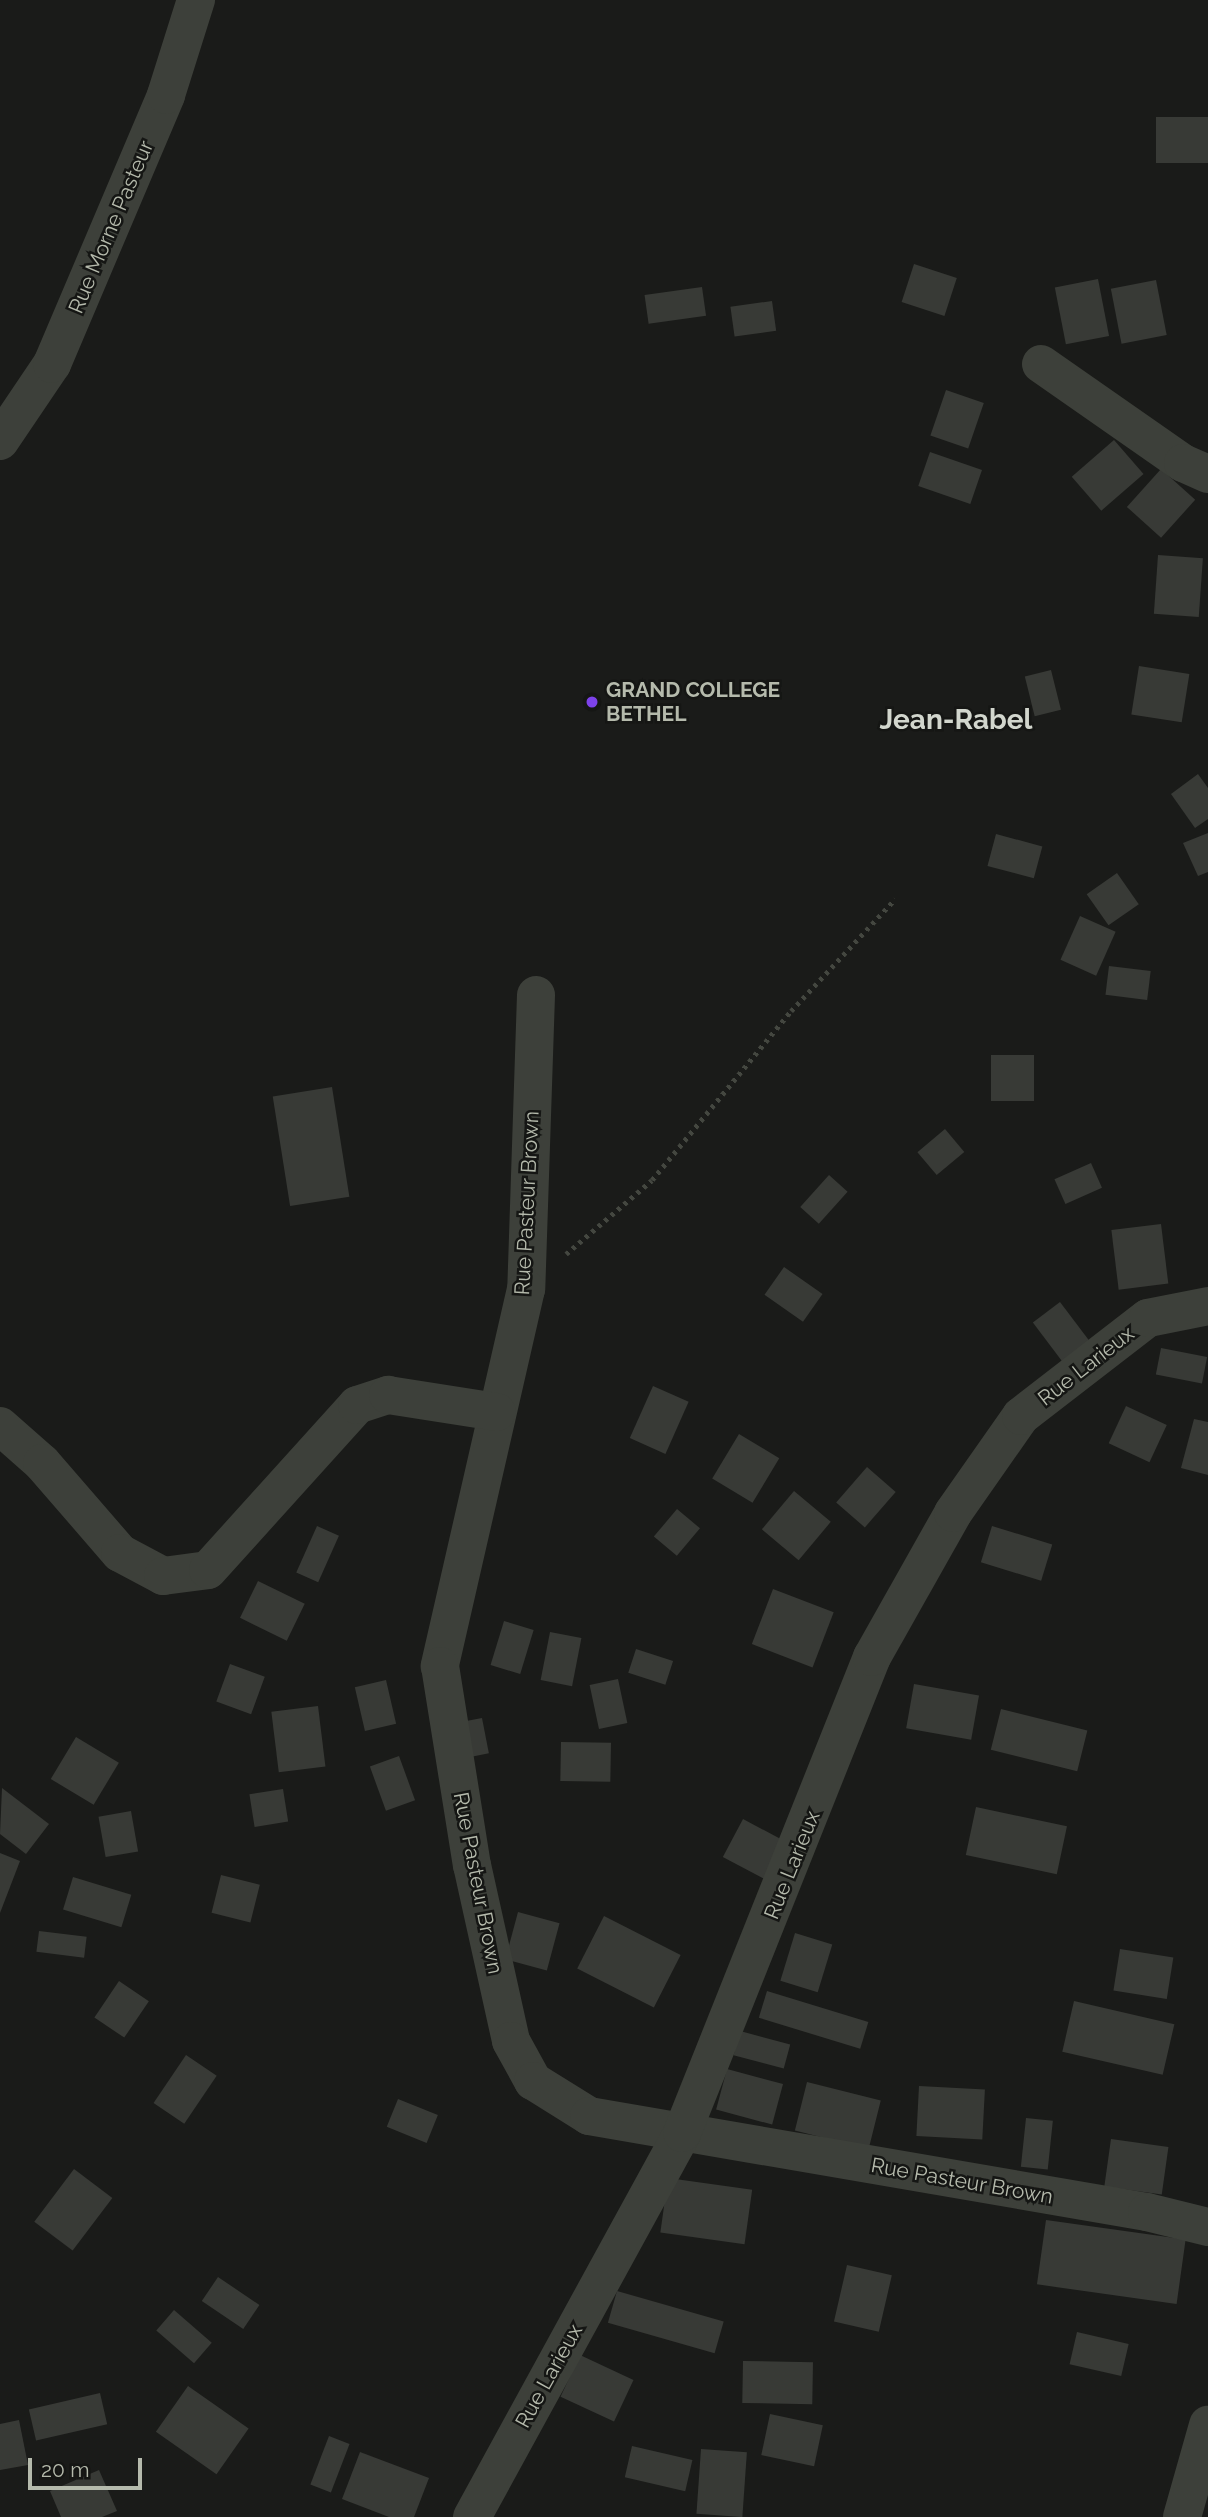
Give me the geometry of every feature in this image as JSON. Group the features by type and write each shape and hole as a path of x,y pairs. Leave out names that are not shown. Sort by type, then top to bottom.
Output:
{"street":[{"name":"Rue Morne Pasteur","path":"0,441 52,364 166,95 196,0"},
{"path":"1041,365 1183,463 1208,474"},
{"name":"Rue Pasteur Brown","path":"536,995 526,1289 440,1666 472,1865 511,2041 533,2081 589,2116 1147,2212 1208,2227"},
{"name":"Rue Larieux","path":"472,2517 682,2133 872,1657 953,1513 1021,1416 1148,1318 1208,1306"},
{"path":"0,1426 43,1463 120,1553 163,1576 208,1570 357,1405 388,1395 498,1412"},
{"path":"1182,2517 1208,2425"}],"path":[{"path":"526,1289 652,1180 791,1011 895,899"}],"building":[{"path":"1156,117 1208,117 1208,163 1156,163"},
{"path":"914,264 957,278 944,316 902,302"},
{"path":"1098,279 1109,336 1066,344 1055,287"},
{"path":"1156,280 1167,335 1122,344 1111,289"},
{"path":"702,287 706,316 649,324 645,295"},
{"path":"772,301 776,331 735,337 730,307"},
{"path":"946,390 984,403 968,448 930,435"},
{"path":"1114,440 1144,474 1101,511 1072,477"},
{"path":"930,452 982,470 970,504 918,486"},
{"path":"1161,469 1195,500 1161,538 1127,507"},
{"path":"1158,555 1203,558 1199,617 1154,614"},
{"path":"1139,666 1189,674 1182,722 1131,714"},
{"path":"1051,670 1061,710 1035,716 1025,677"},
{"path":"1198,774 1208,788 1208,819 1195,828 1171,794"},
{"path":"1208,833 1208,872 1198,876 1183,843"},
{"path":"996,834 1042,846 1034,878 987,866"},
{"path":"1117,873 1139,904 1108,925 1087,894"},
{"path":"1080,916 1116,932 1096,976 1060,960"},
{"path":"1109,966 1151,971 1147,1000 1105,995"},
{"path":"991,1055 1034,1055 1034,1101 991,1101"},
{"path":"332,1087 349,1197 290,1206 273,1096"},
{"path":"945,1129 964,1152 937,1175 917,1152"},
{"path":"1091,1163 1102,1188 1065,1204 1054,1179"},
{"path":"829,1175 848,1192 819,1224 800,1207"},
{"path":"1161,1224 1168,1284 1119,1290 1111,1230"},
{"path":"784,1267 823,1294 803,1322 764,1295"},
{"path":"1060,1302 1092,1344 1065,1365 1033,1322"},
{"path":"1161,1348 1207,1357 1202,1383 1156,1375"},
{"path":"653,1386 689,1402 665,1454 630,1438"},
{"path":"1126,1406 1167,1425 1149,1462 1109,1443"},
{"path":"1194,1419 1208,1422 1208,1475 1181,1468"},
{"path":"739,1434 779,1458 753,1503 712,1479"},
{"path":"867,1467 896,1492 865,1527 836,1502"},
{"path":"794,1491 831,1522 799,1560 762,1529"},
{"path":"677,1509 700,1528 677,1556 654,1537"},
{"path":"317,1526 339,1536 318,1582 296,1573"},
{"path":"992,1526 1052,1544 1041,1581 981,1562"},
{"path":"258,1581 305,1604 287,1641 240,1618"},
{"path":"773,1589 834,1612 813,1667 752,1644"},
{"path":"504,1621 534,1630 520,1674 491,1665"},
{"path":"550,1632 581,1638 572,1686 541,1680"},
{"path":"636,1649 673,1661 665,1685 628,1673"},
{"path":"230,1664 265,1677 251,1714 216,1702"},
{"path":"618,1679 627,1723 599,1729 590,1685"},
{"path":"386,1680 396,1724 365,1731 355,1687"},
{"path":"914,1684 979,1695 971,1740 906,1728"},
{"path":"318,1706 325,1767 279,1772 271,1712"},
{"path":"1001,1709 1087,1731 1077,1771 991,1750"},
{"path":"482,1718 489,1753 465,1758 458,1723"},
{"path":"76,1737 119,1763 94,1805 51,1779"},
{"path":"561,1742 611,1743 610,1782 560,1781"},
{"path":"399,1756 415,1800 386,1811 370,1767"},
{"path":"2,1788 49,1824 26,1854 0,1834"},
{"path":"283,1789 288,1822 255,1827 249,1794"},
{"path":"976,1807 1067,1826 1057,1874 966,1855"},
{"path":"131,1811 138,1851 106,1857 99,1817"},
{"path":"743,1819 786,1842 766,1880 723,1857"},
{"path":"0,1853 20,1861 0,1913"},
{"path":"221,1875 260,1885 250,1923 212,1913"},
{"path":"73,1877 131,1895 121,1927 63,1910"},
{"path":"518,1912 560,1923 547,1970 505,1959"},
{"path":"604,1916 681,1955 654,2008 577,1969"},
{"path":"39,1931 87,1937 84,1958 36,1952"},
{"path":"795,1933 832,1944 818,1992 780,1981"},
{"path":"1120,1949 1173,1957 1167,1999 1113,1990"},
{"path":"119,1981 149,2001 124,2038 94,2017"},
{"path":"767,1991 868,2022 860,2049 759,2018"},
{"path":"1074,2001 1174,2024 1163,2075 1062,2052"},
{"path":"740,2031 790,2044 784,2069 734,2055"},
{"path":"186,2055 217,2076 184,2124 154,2103"},
{"path":"727,2069 783,2084 772,2125 716,2110"},
{"path":"807,2082 881,2100 869,2149 795,2131"},
{"path":"919,2086 985,2089 982,2139 916,2136"},
{"path":"398,2099 438,2115 427,2143 387,2127"},
{"path":"1026,2118 1053,2121 1048,2170 1021,2167"},
{"path":"1111,2139 1168,2147 1162,2195 1104,2187"},
{"path":"74,2169 112,2198 73,2251 34,2222"},
{"path":"668,2178 752,2190 745,2244 660,2232"},
{"path":"1046,2220 1186,2240 1177,2304 1037,2284"},
{"path":"847,2265 892,2275 879,2332 834,2322"},
{"path":"218,2277 259,2305 243,2329 202,2301"},
{"path":"617,2291 724,2322 715,2353 608,2323"},
{"path":"174,2310 212,2343 194,2363 156,2330"},
{"path":"1077,2332 1129,2344 1121,2376 1070,2364"},
{"path":"580,2355 633,2380 614,2422 561,2397"},
{"path":"743,2361 813,2362 812,2404 742,2403"},
{"path":"188,2386 249,2428 216,2474 156,2432"},
{"path":"100,2393 107,2424 36,2441 29,2409"},
{"path":"770,2414 823,2425 814,2466 761,2455"},
{"path":"19,2420 28,2465 0,2470 0,2424"},
{"path":"329,2436 350,2444 331,2492 310,2485"},
{"path":"632,2446 692,2460 685,2491 625,2477"},
{"path":"701,2449 747,2452 742,2517 696,2514"},
{"path":"360,2452 429,2478 414,2517 389,2517 342,2499"},
{"path":"99,2470 117,2511 102,2517 61,2517 50,2491"}],"place":[{"name":"GRAND COLLEGE BETHEL","path":"592,702"}],"district":[{"name":"Jean-Rabel","path":"956,720"}]}
